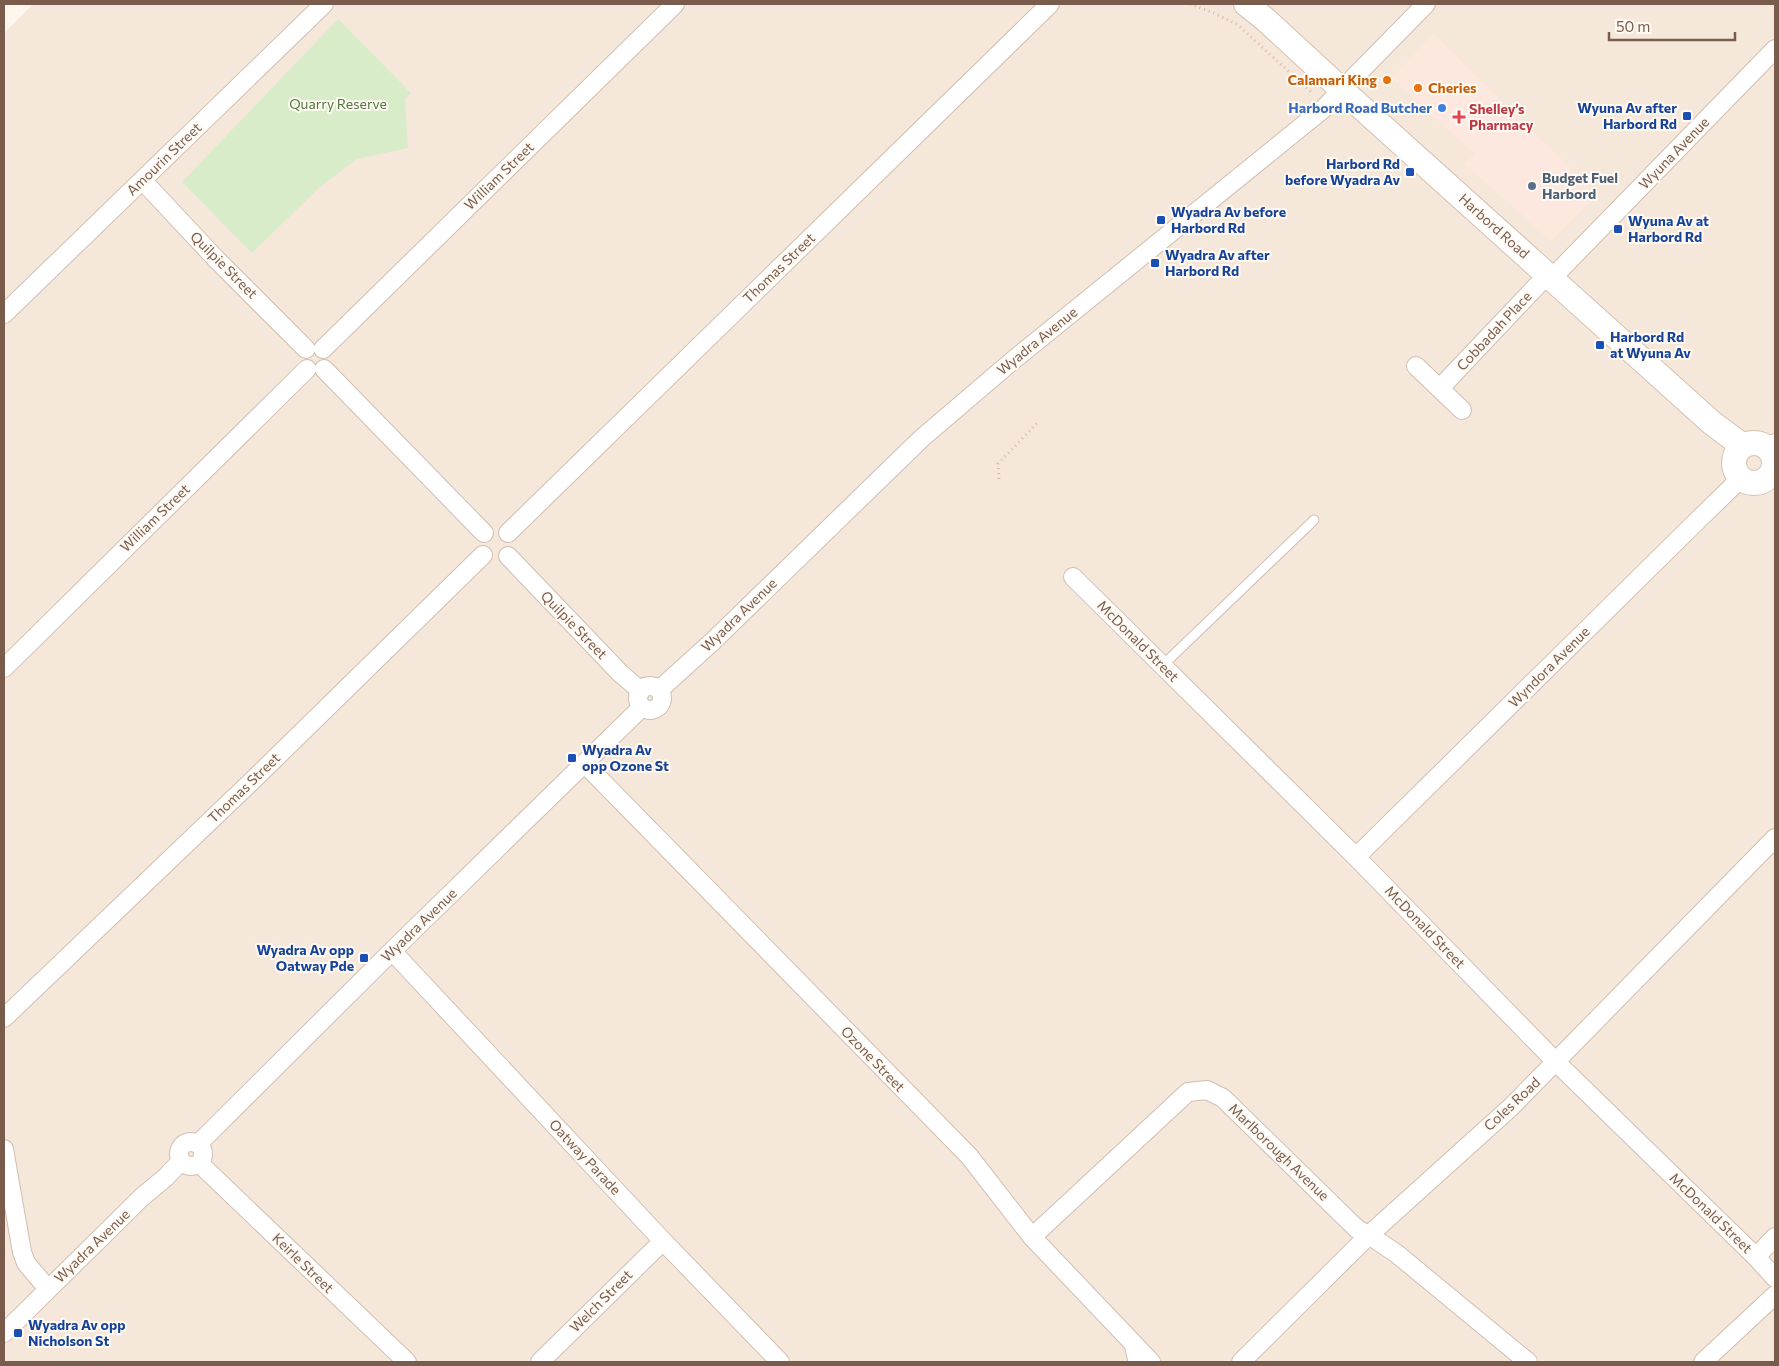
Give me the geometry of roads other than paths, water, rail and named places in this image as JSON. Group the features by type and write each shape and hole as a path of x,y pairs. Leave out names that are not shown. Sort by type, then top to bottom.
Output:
{"main road":[{"name":"Harbord Road","path":"1246,4 1712,423 1743,446"},
{"path":"1752,443 1772,446 1774,461 1772,478 1760,482 1749,482 1738,475 1734,465 1736,454 1743,446 1752,443"}],"street":[{"name":"Amourin Street","path":"4,314 324,4"},
{"name":"William Street","path":"315,349 675,4"},
{"name":"Thomas Street","path":"508,533 1050,4"},
{"name":"Wyadra Avenue","path":"198,1144 392,951 585,764 647,696 712,642 922,438 961,404 1322,110 1426,4"},
{"name":"Wyuna Avenue","path":"1550,276 1775,49"},
{"name":"Quilpie Street","path":"143,181 216,259 315,349"},
{"name":"Cobbadah Place","path":"1440,388 1550,276"},
{"path":"315,369 328,359 315,349 302,360 315,369 484,533"},
{"path":"1416,366 1462,410"},
{"name":"William Street","path":"4,668 315,369"},
{"name":"Wyndora Avenue","path":"1356,857 1742,479"},
{"path":"498,528 508,533 513,547 508,556 498,561 487,559 481,551 480,542 484,533 498,528"},
{"name":"Thomas Street","path":"4,1018 253,780 483,555"},
{"name":"Quilpie Street","path":"508,556 620,673 647,696"},
{"name":"McDonald Street","path":"1074,577 1356,857 1556,1062 1756,1257 1775,1278"},
{"name":"Ozone Street","path":"585,764 969,1156 1032,1237 1151,1362"},
{"name":"Coles Road","path":"1241,1362 1369,1235 1511,1107 1775,838"},
{"name":"Oatway Parade","path":"392,951 663,1241 780,1362"},
{"name":"Marlborough Avenue","path":"1032,1237 1188,1092 1207,1090 1223,1098 1358,1229 1397,1254 1528,1362"},
{"path":"190,1142 198,1144 203,1153 199,1163 189,1166 181,1161 179,1154 183,1145 190,1142"},
{"path":"4,1149 22,1252 26,1263 48,1289"},
{"name":"Wyadra Avenue","path":"4,1334 181,1161"},
{"name":"Keirle Street","path":"199,1163 407,1362"},
{"path":"1756,1257 1775,1238"},
{"name":"Welch Street","path":"540,1362 663,1241"},
{"path":"1703,1362 1775,1295"}],"lane":[{"path":"1163,665 1314,520"},
{"path":"1128,1339 1133,1362"}],"place":[{"name":"Calamari King","path":"1387,80"},
{"name":"Cheries","path":"1418,88"},
{"name":"Harbord Road Butcher","path":"1442,108"},
{"name":"Wyuna Av after Harbord Rd","path":"1687,116"},
{"name":"Shelley’s Pharmacy","path":"1459,117"},
{"name":"Harbord Rd before Wyadra Av","path":"1410,172"},
{"name":"Budget Fuel Harbord","path":"1532,186"},
{"name":"Wyadra Av before Harbord Rd","path":"1161,220"},
{"name":"Wyuna Av at Harbord Rd","path":"1618,229"},
{"name":"Wyadra Av after Harbord Rd","path":"1155,263"},
{"name":"Harbord Rd at Wyuna Av","path":"1600,345"},
{"name":"Wyadra Av opp Ozone St","path":"572,758"},
{"name":"Wyadra Av opp Oatway Pde","path":"364,958"},
{"name":"Wyadra Av opp Nicholson St","path":"18,1333"}],"park label":[{"name":"Quarry Reserve","path":"338,104"}]}
